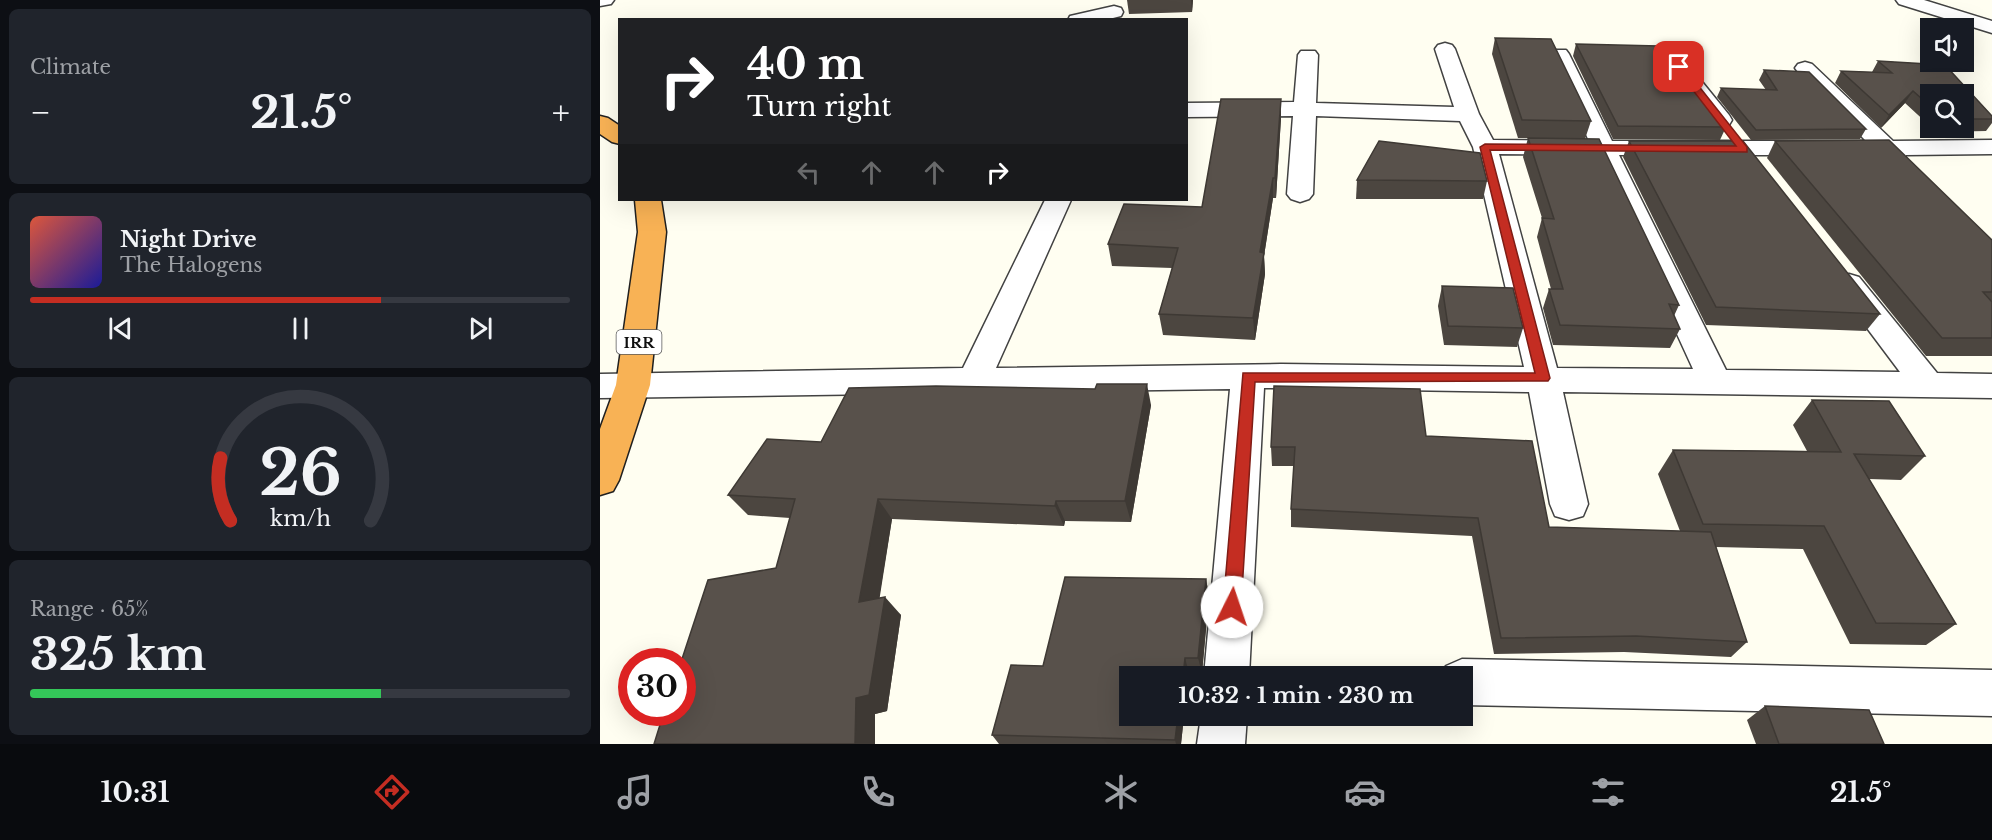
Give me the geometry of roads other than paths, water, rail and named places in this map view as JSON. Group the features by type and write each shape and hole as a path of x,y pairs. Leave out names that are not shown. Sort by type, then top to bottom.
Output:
{"highway":[{"name":"IRR","path":"600,480 633,385 652,232 648,201"}],"street":[{"path":"600,1 605,0"},
{"path":"1905,0 1992,27"},
{"path":"1086,18 1114,12"},
{"path":"1444,49 1468,114 1485,147 1543,378 1569,504"},
{"path":"1666,50 1765,177"},
{"path":"1559,54 1714,381"},
{"path":"1300,194 1308,55"},
{"path":"1805,68 1911,172"},
{"path":"1188,110 1468,114"},
{"path":"1485,147 1743,149 1992,147"},
{"path":"974,379 1058,201"},
{"path":"1832,262 1927,384"},
{"path":"1228,666 1248,377"},
{"path":"600,386 974,379 1248,377 1543,378 1992,386"},
{"path":"1473,682 1992,693"},
{"path":"1221,744 1223,726"}]}
